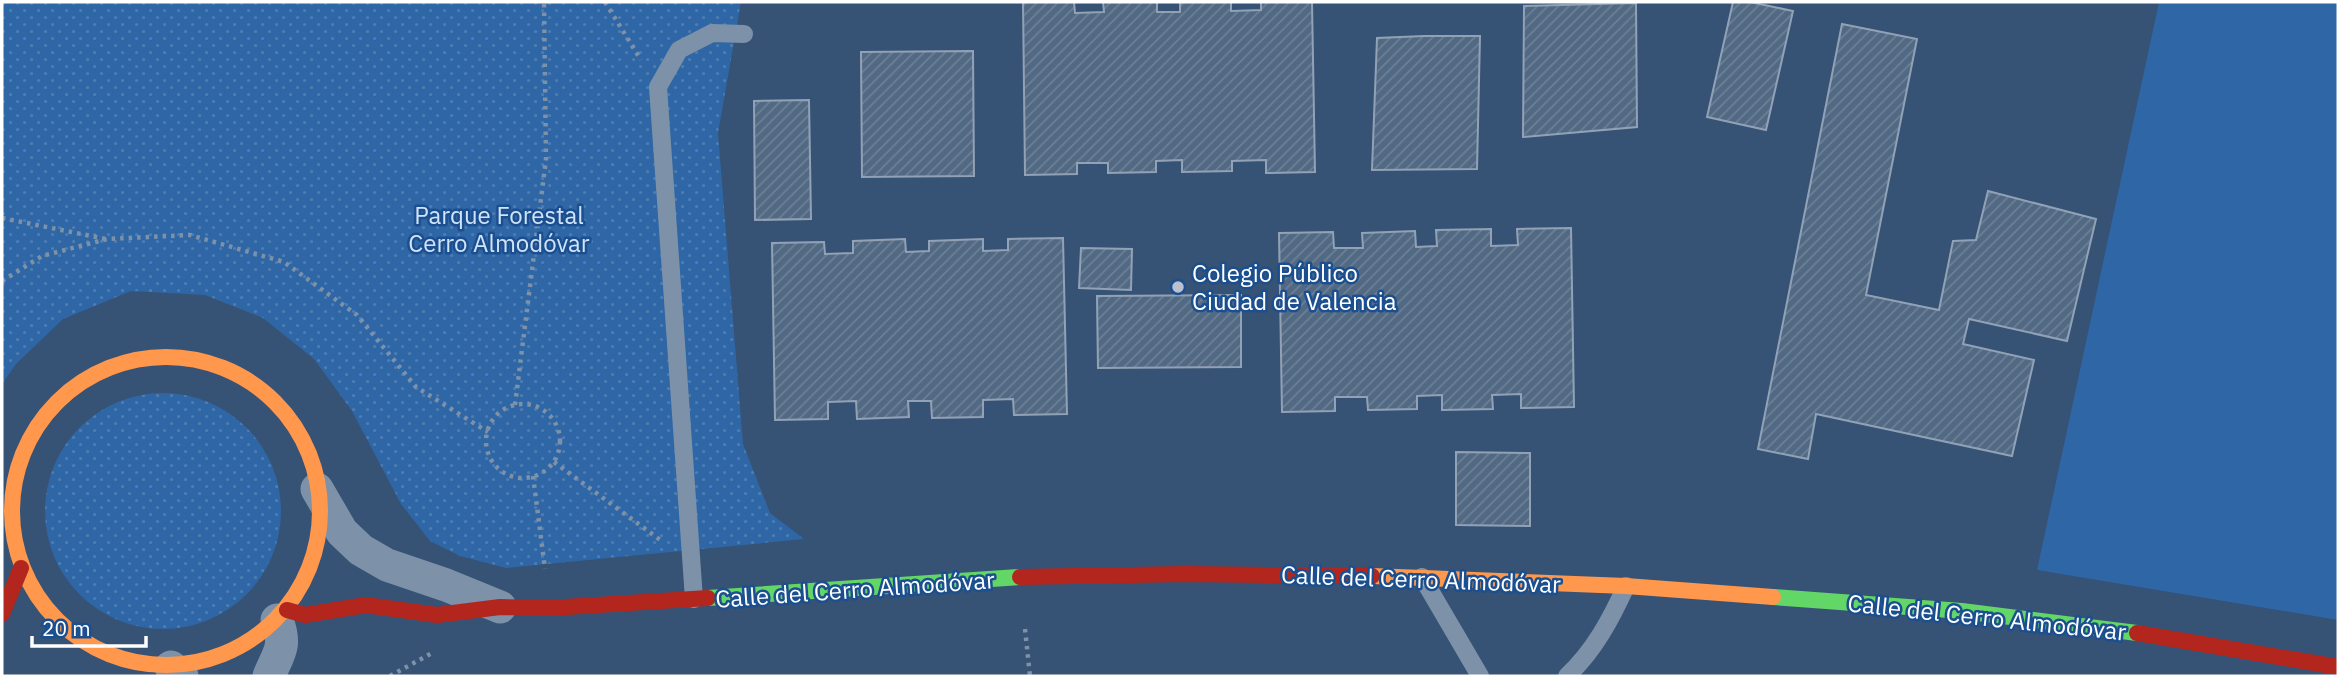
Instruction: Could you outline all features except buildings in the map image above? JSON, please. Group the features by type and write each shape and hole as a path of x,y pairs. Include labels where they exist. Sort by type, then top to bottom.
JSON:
{"main road":[{"path":"166,355 215,363 262,389 298,430 315,467 317,489 321,522 313,562 282,615 243,646 177,672 123,662 82,643 46,608 21,568 12,528 19,463 55,401 104,365 166,355"},
{"path":"2,614 21,568"},
{"name":"Calle del Cerro Almodóvar","path":"282,615 316,614 366,605 437,615 500,607 550,608 1025,577 1184,573 1422,577 1626,586 1962,611 2115,629 2338,667"}],"street":[{"name":"Calle del Cerro Almodóvar","path":"317,489 342,532 361,550 387,565 500,607"},
{"path":"270,676 282,652 282,615"}],"lane":[{"path":"694,599 658,87 679,50 712,33 744,34"},
{"path":"1422,577 1480,676"},
{"path":"1567,676 1586,658 1618,605 1626,586"}],"path":[{"path":"514,405 546,159 544,2"},
{"path":"605,2 658,87"},
{"path":"2,218 107,239"},
{"path":"2,281 42,256 107,239 190,235 284,261 357,315 416,387 488,432"},
{"path":"514,405 539,407 550,415 557,425 559,450 554,461 545,471 533,476 509,475 490,457 488,432 497,415 514,405"},
{"path":"554,461 672,548 690,545"},
{"path":"533,476 550,608"},
{"path":"1025,629 1030,676"}],"green space":[{"name":"Parque Forestal Cerro Almodóvar","path":"2,2 741,2 718,133 743,444 770,513 804,539 506,568 460,556 430,541 401,504 352,411 314,359 263,318 205,295 131,291 63,319 16,364 2,384"},
{"path":"2159,2 2338,2 2338,620 2037,570"},
{"path":"163,393 208,402 238,420 254,436 276,477 281,511 272,556 254,586 238,602 197,624 163,629 118,620 88,602 72,586 50,545 45,511 54,466 72,436 88,420 129,398"}],"traffic: fast":[{"path":"708,598 1020,577"},
{"path":"1773,597 1962,611 2137,633"}],"traffic: slow":[{"path":"166,357 211,363 239,375 275,402 302,438 314,466 320,511 314,556 302,584 275,620 239,647 211,659 166,665 121,659 93,647 57,620 30,584 18,556 12,511 18,466 30,438 57,402 93,375 121,363 166,357"},
{"path":"1372,576 1626,586 1773,597"}],"traffic: jam":[{"path":"2,614 21,568"},
{"path":"1020,577 1184,574 1372,576"},
{"path":"287,610 305,615 366,605 437,615 500,607 550,608 708,598"},
{"path":"2137,633 2338,667"}],"place":[{"name":"Colegio Público Ciudad de Valencia","path":"1178,287"}]}
